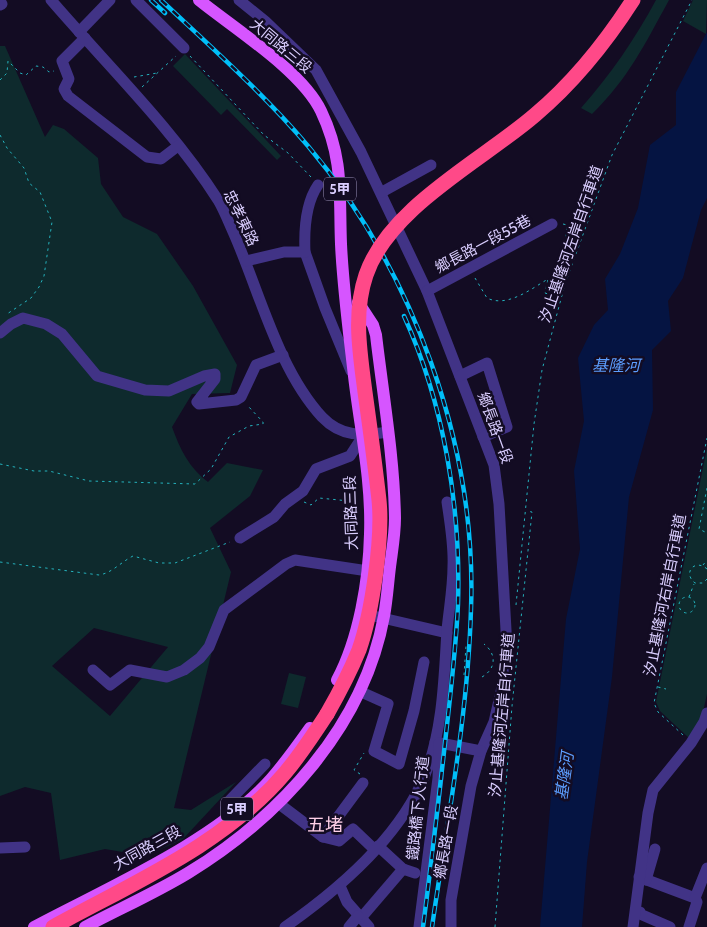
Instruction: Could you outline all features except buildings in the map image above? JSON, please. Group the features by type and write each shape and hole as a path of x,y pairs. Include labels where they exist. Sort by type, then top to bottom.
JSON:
{"highway":[{"path":"68,927 178,867 242,823 300,766 321,740 359,648 378,556 379,502 358,338 360,303 366,274 385,242 409,213 428,196 535,115 564,88 617,26 633,0"},
{"path":"53,927 187,854 224,827 284,774 333,713 356,675 369,638 379,582 385,527 385,501 364,338 364,317 372,275 398,234 422,209 450,186 531,127 565,95 608,47 638,0"}],"main road":[{"name":"大同路三段","path":"34,927 180,850 232,814 270,780 321,712 351,648 368,571 370,502 363,436 354,378 341,245 339,165 335,145 321,111 301,82 199,0"},
{"name":"大同路三段","path":"85,927 188,873 236,840 278,803 311,768 330,743 359,691 373,656 384,617 395,519 388,432 373,325 353,294 347,244 345,162 341,141 327,109 308,80 210,0"}],"street":[{"name":"忠孝東路","path":"51,0 178,146 219,201 246,261 283,355 301,389 322,416 344,433 363,436 388,432"},
{"path":"110,0 62,62 69,79 64,89 68,96 147,157 161,159 178,146"},
{"path":"136,0 184,48"},
{"name":"鄉長路一段","path":"239,0 265,21 316,70 382,192 427,291 494,465 507,648 503,683 494,722 481,751 471,786 451,900 451,927"},
{"path":"382,192 431,165"},
{"path":"318,185 312,193 304,229 305,252 325,308 354,378"},
{"name":"鄉長路一段55巷","path":"427,291 552,224"},
{"path":"246,261 284,252 305,252"},
{"path":"0,333 11,324 23,318 38,322 62,334 97,376 145,390 169,391 215,374 215,379 197,402 199,404 236,400 241,397 256,365 283,355"},
{"path":"460,376 487,363 507,427 483,437"},
{"path":"240,538 274,517 285,504 304,491 316,469 350,456 363,436"},
{"path":"285,927 340,886 376,848 402,815 419,789 437,743 454,565 447,502"},
{"path":"93,670 110,685 130,670 167,677 184,670 200,658 209,648 224,610 286,564 295,560 368,571"},
{"path":"359,612 447,632"},
{"path":"359,691 388,704 374,751 399,764 414,711 424,662"},
{"path":"633,927 638,913 648,813 653,790 691,743 704,722 707,713"},
{"path":"437,743 481,751"},
{"name":"鐵路橋下人行道","path":"419,927 420,874 438,778 437,743"},
{"path":"232,814 226,808 229,801 265,764"},
{"path":"324,837 363,784"},
{"path":"278,803 324,837 339,841 353,829 403,868 420,874"},
{"path":"0,848 25,847"},
{"path":"643,878 654,849"},
{"path":"349,927 403,868"},
{"path":"689,927 697,902 695,898 707,868"},
{"path":"643,878 695,898"},
{"path":"340,886 347,902 369,927"},
{"path":"638,913 656,924 670,927"}],"path":[{"name":"汐止基隆河左岸自行車道","path":"515,606 527,511 534,424 542,370 565,284 612,155 692,0"},
{"path":"134,94 184,48 264,135 288,153 318,185"},
{"path":"0,80 8,73 8,61 20,73 26,75 36,66 43,67 48,72 65,67"},
{"path":"126,84 135,76 159,73"},
{"path":"0,135 7,148 24,168 29,183 40,192 52,222 44,276 35,294"},
{"path":"552,224 567,225 566,238 579,243"},
{"path":"470,268 480,288 487,298 492,300 500,301 515,297 548,279 544,293 548,294 552,280 565,284"},
{"path":"6,315 39,292"},
{"path":"0,464 34,471 49,471 89,481 194,484 211,469 228,437 249,426 263,424 264,422 241,397"},
{"name":"汐止基隆河右岸自行車道","path":"691,743 655,707 657,687 707,438"},
{"path":"707,488 699,529 707,533"},
{"path":"297,496 311,506 319,498 370,502"},
{"name":"汐止基隆河左岸自行車道","path":"495,927 510,722 532,512 527,511"},
{"path":"0,562 98,575 107,574 123,560 133,556 159,564 175,563 240,538"},
{"path":"707,560 703,565 694,566 690,570 690,579 695,583 703,583 707,586"},
{"path":"703,565 707,569"},
{"path":"703,583 707,579"},
{"path":"689,597 694,600 695,608 691,612 684,613 680,609 680,601 689,597 695,583"},
{"path":"482,677 488,673 494,661 493,654 484,644"},
{"path":"464,675 466,646"},
{"path":"657,687 666,689"},
{"path":"363,784 364,776 354,770 364,753 374,751"}],"green space":[{"path":"656,0 669,0 626,74 592,114 581,108 622,56"},
{"path":"693,0 707,0 706,34 683,21"},
{"path":"0,46 5,46 45,137 53,125 64,129 98,158 101,184 123,217 157,234 193,286 237,365 230,393 192,394 172,427 186,457 195,471 208,482 227,463 263,470 250,496 210,528 231,572 174,808 191,810 236,782 183,839 146,856 105,849 60,860 51,793 25,787 0,796","holes":["94,628 168,647 110,716 52,666"]},
{"path":"185,54 281,156 277,160 227,109 221,115 173,66"},
{"path":"707,448 707,694 702,716 689,738 660,711 656,702"},
{"path":"289,673 306,677 298,708 281,704"}],"water":[{"name":"基隆河","path":"707,32 707,198 701,210 683,278 668,301 671,331 652,350 653,410 629,497 612,677 587,862 582,927 540,927 566,619 580,549 574,471 584,421 578,358 594,325 608,310 605,279 620,254 638,208 650,145 676,125 676,92"}],"railway":[{"path":"151,0 165,13"},
{"path":"161,0 291,126 345,195 379,248 407,304 431,363 450,424 463,485 470,547 471,609 466,689 432,927"},
{"path":"404,316 430,384 447,457 453,493 458,567 458,604 453,674 423,927"}],"district":[{"name":"五堵","path":"325,825"}]}
